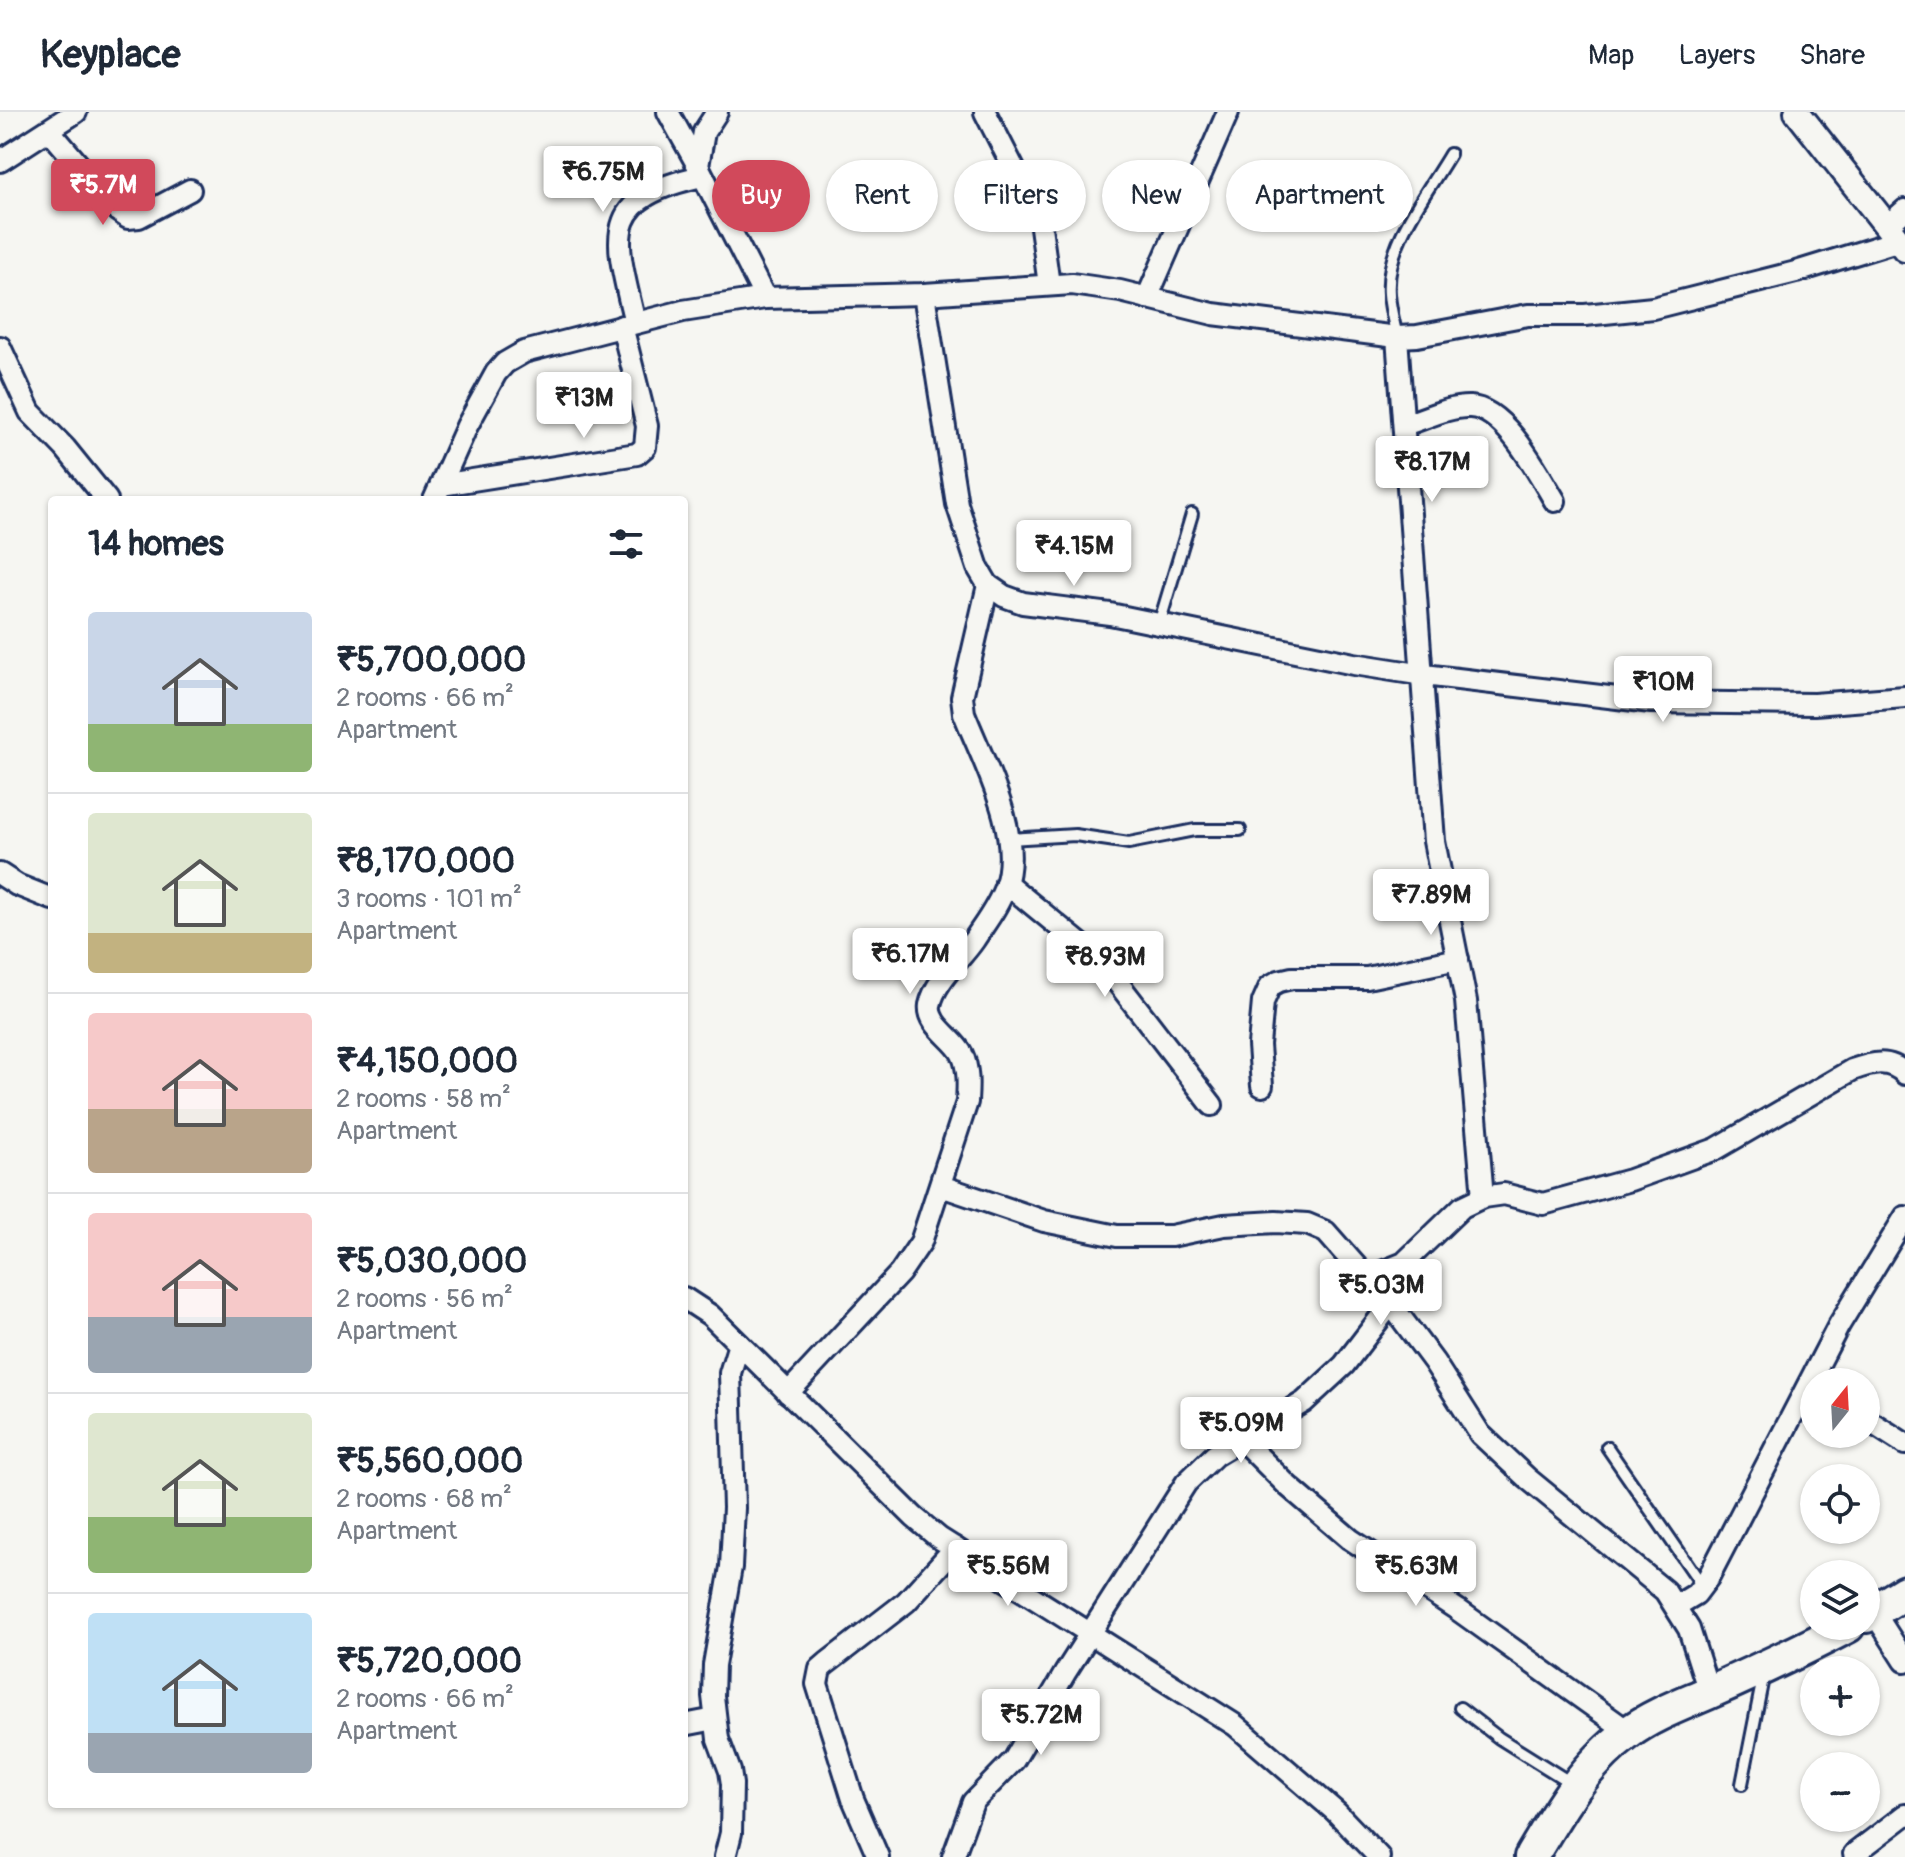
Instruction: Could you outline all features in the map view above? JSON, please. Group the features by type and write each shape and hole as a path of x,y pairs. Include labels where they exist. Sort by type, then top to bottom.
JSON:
{"highway":[{"path":"1880,1607 1905,1592"},
{"path":"1531,1857 1574,1786 1598,1759 1629,1732 1818,1640"}],"street":[{"path":"0,161 76,112"},
{"path":"668,112 765,298"},
{"path":"700,171 704,132 717,112"},
{"path":"985,112 1040,220 1049,285"},
{"path":"1147,298 1228,112"},
{"path":"438,492 467,426 496,373 505,363 524,352 683,311 765,298 1092,285 1213,314 1397,337 1417,336 1528,315 1585,315 1653,308 1769,280 1899,231 1797,112"},
{"path":"49,130 118,211 128,218 139,217 190,190"},
{"path":"438,492 637,454 645,447 647,426 628,325 619,252 621,229 628,212 639,198 700,171"},
{"path":"924,294 957,504 978,568 988,585 1004,596 1023,603 1159,624 1354,664 1651,702 1814,704 1905,697"},
{"path":"1397,337 1434,841 1466,1001 1483,1197"},
{"path":"0,347 30,412 65,448 104,496"},
{"path":"1404,425 1467,407 1490,413 1528,457 1555,501"},
{"path":"788,1393 900,1273 921,1242 967,1102 968,1080 964,1058 930,1014 931,1002 939,986 998,904 1006,883 1009,839 1003,811 964,713 962,697 988,585"},
{"path":"0,874 48,899"},
{"path":"1006,883 1101,961 1212,1105"},
{"path":"1262,1086 1259,1045 1263,1002 1270,986 1292,978 1367,978 1458,959"},
{"path":"1367,1278 1404,1263 1462,1207 1483,1197 1504,1194 1543,1204 1587,1193 1716,1149 1852,1070 1870,1063 1884,1062 1898,1067 1905,1074"},
{"path":"941,1186 1044,1221 1117,1236 1171,1236 1224,1225 1276,1222 1307,1224 1326,1232 1390,1305 1434,1362 1480,1434 1537,1486 1665,1591 1689,1629 1709,1692"},
{"path":"1824,1368 1839,1325 1905,1217"},
{"path":"688,1301 710,1315 914,1517 955,1548 1235,1725 1336,1812 1379,1857"},
{"path":"953,1857 973,1802 1014,1760 1186,1483 1215,1455 1304,1402 1344,1365 1390,1305"},
{"path":"725,1857 731,1833 732,1784 718,1739 714,1665 731,1567 734,1508 730,1373 739,1344"},
{"path":"1676,1606 1696,1594 1702,1585 1800,1414"},
{"path":"1880,1428 1905,1444"},
{"path":"1241,1439 1288,1486 1350,1539 1458,1610 1629,1732"},
{"path":"878,1857 853,1799 828,1724 817,1684 818,1676 827,1663 906,1602 955,1548"},
{"path":"1880,1636 1905,1661"},
{"path":"688,1724 715,1719"},
{"path":"1854,1854 1905,1815"}],"lane":[{"path":"1397,337 1389,292 1394,259 1410,220 1450,154"},
{"path":"1159,624 1192,514"},
{"path":"1009,839 1075,835 1129,843 1195,830 1240,830"},
{"path":"1607,1447 1702,1585"},
{"path":"1742,1784 1765,1667"},
{"path":"1460,1708 1499,1738 1574,1786"}]}
